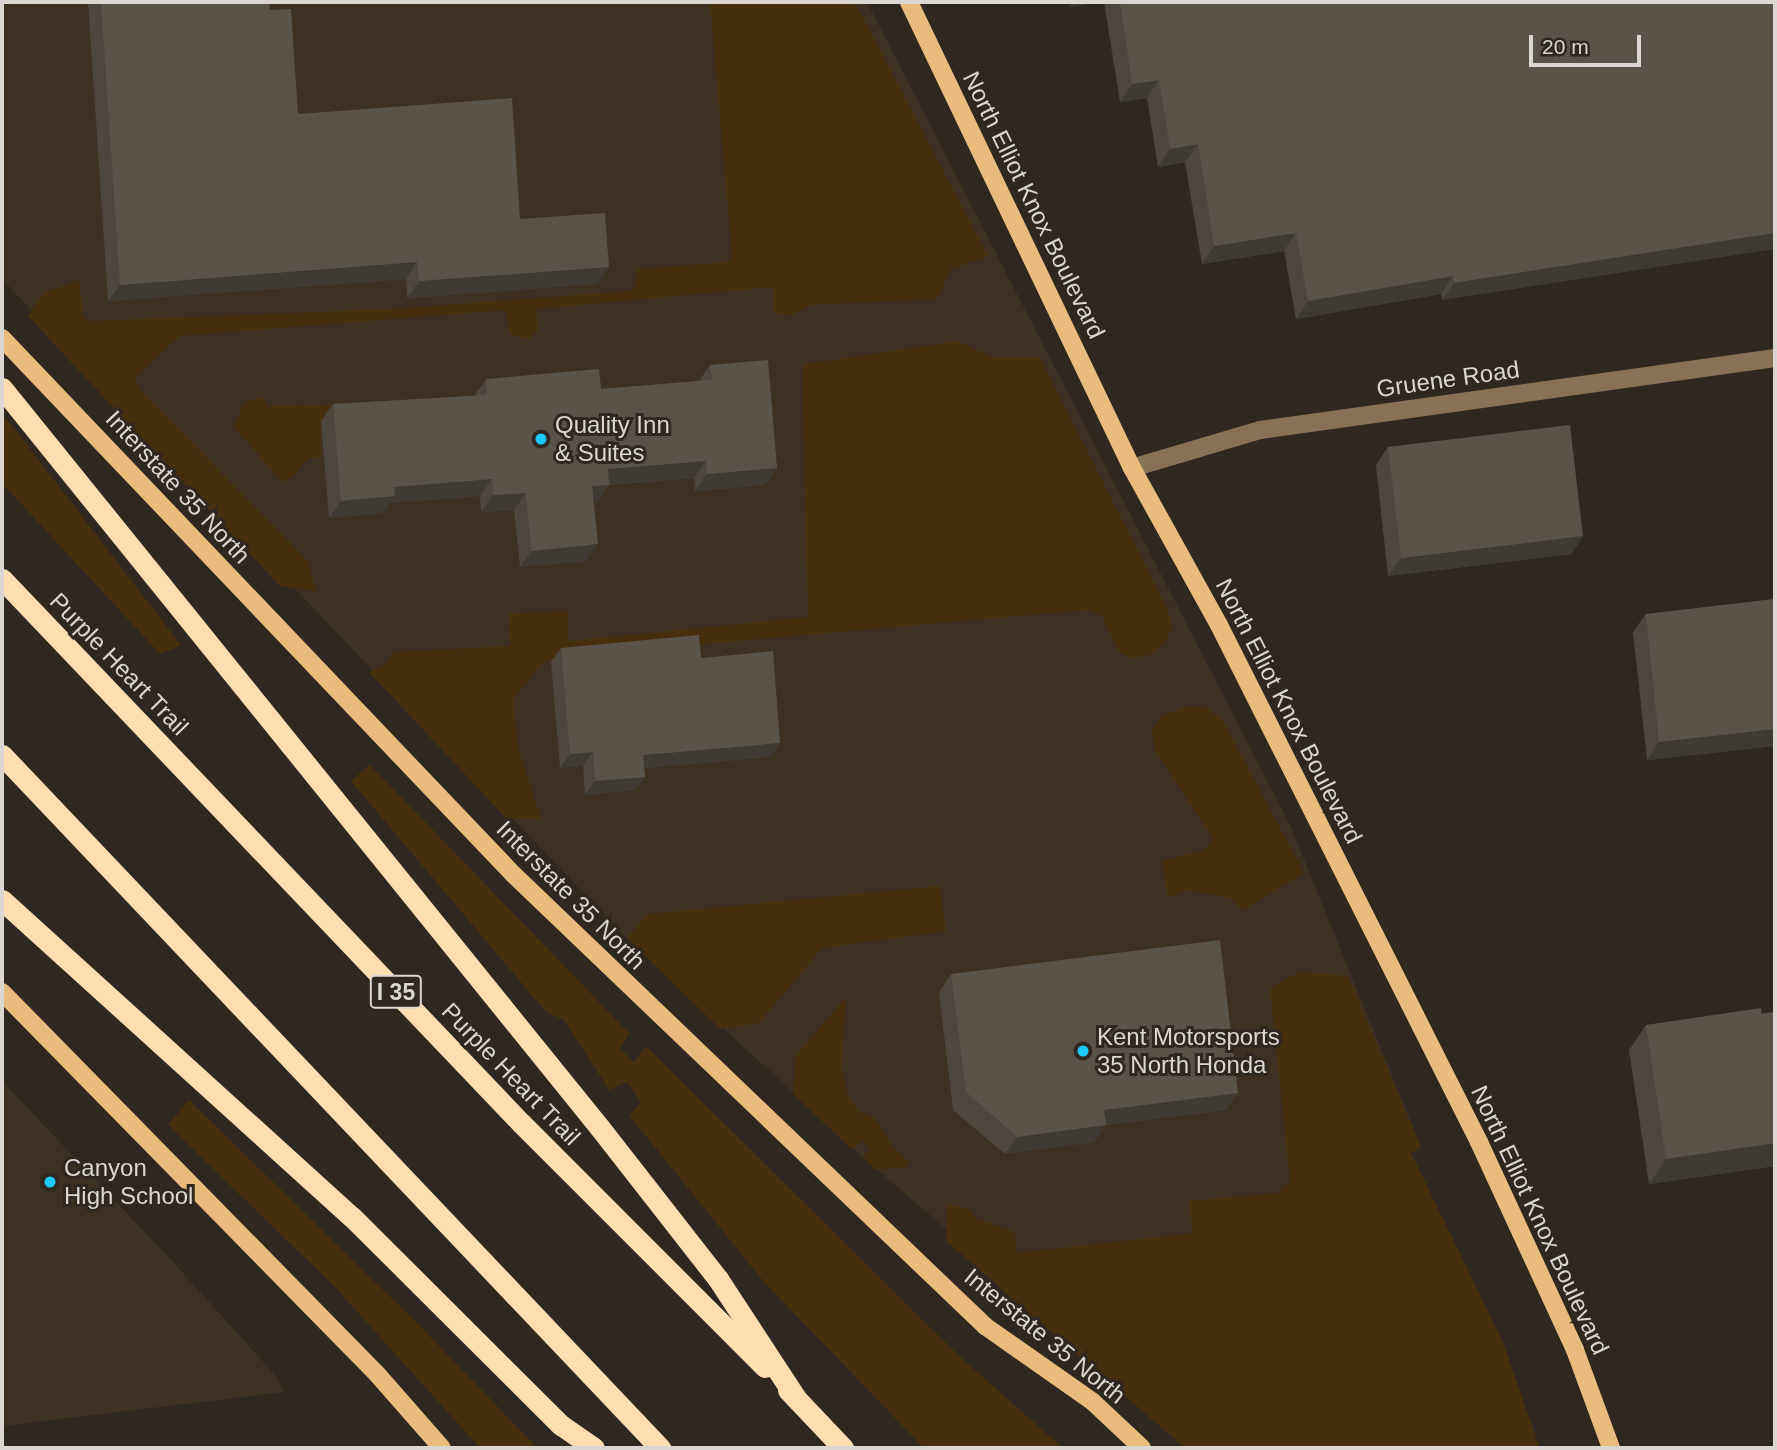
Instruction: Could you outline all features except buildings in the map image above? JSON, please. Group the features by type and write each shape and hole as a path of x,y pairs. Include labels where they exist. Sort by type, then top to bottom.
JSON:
{"highway":[{"path":"2,388 634,1171 718,1279 796,1398"},
{"name":"Purple Heart Trail","path":"2,579 521,1123 843,1448"},
{"path":"2,755 660,1448"},
{"path":"2,900 305,1172 426,1287 561,1425 594,1448"}],"main road":[{"name":"North Elliot Knox Boulevard","path":"909,2 1132,468 1219,625 1484,1153 1575,1350 1611,1448"},
{"name":"Interstate 35 North","path":"2,338 523,884 985,1326 1093,1402 1142,1448"},
{"path":"2,992 377,1374 442,1448"}],"street":[{"name":"Gruene Road","path":"1132,468 1260,430 1775,358"}],"shaded area":[{"path":"2,2 867,2 1290,825 1421,1147 1086,1351 856,1151 623,935 2,279"},
{"path":"710,2 851,2 858,8 988,256 951,269 937,299 810,305 792,315 773,313 773,287 536,309 538,330 529,339 510,334 506,310 180,336 135,377 139,389 308,561 316,591 280,586 28,316 44,293 79,280 83,317 91,321 391,309 630,291 635,287 637,269 728,262 732,256"},
{"path":"958,341 993,358 1040,358 1167,608 1172,627 1165,642 1150,655 1133,658 1119,652 1102,616 1087,610 556,657 539,666 513,700 519,751 541,818 506,818 369,672 386,664 394,652 510,646 509,614 568,611 568,641 808,617 802,370 806,364"},
{"path":"264,397 267,406 367,404 321,421 321,456 308,459 292,477 282,482 234,427 243,403"},
{"path":"2,414 181,645 160,654 2,483"},
{"path":"1188,706 1205,707 1222,719 1304,873 1243,910 1230,898 1185,890 1168,898 1162,861 1204,850 1213,839 1155,750 1152,730 1162,716"},
{"path":"370,765 629,1033 620,1049 634,1062 646,1046 959,1356 1063,1448 924,1448 764,1282 629,1115 641,1102 627,1082 609,1090 564,1020 546,1012 351,781"},
{"path":"940,886 946,931 822,948 759,1023 720,1029 627,938 648,914"},
{"path":"1299,972 1348,976 1421,1147 1411,1153 1502,1340 1540,1448 1185,1448 946,1241 947,1204 970,1210 975,1218 1015,1232 1016,1253 1193,1233 1189,1201 1278,1193 1290,1181 1270,988"},
{"path":"846,997 841,1067 848,1096 859,1112 874,1118 895,1150 910,1162 905,1168 875,1169 863,1157 870,1149 862,1141 852,1149 793,1094 796,1056"},
{"name":"Canyon High School","path":"2,1081 172,1261 277,1377 284,1392 2,1426"},
{"path":"189,1100 419,1325 537,1448 480,1448 334,1286 168,1125"}],"place":[{"name":"Quality Inn & Suites","path":"541,439"},
{"name":"Kent Motorsports 35 North Honda","path":"1083,1051"},
{"name":"Canyon High School","path":"50,1182"}]}
